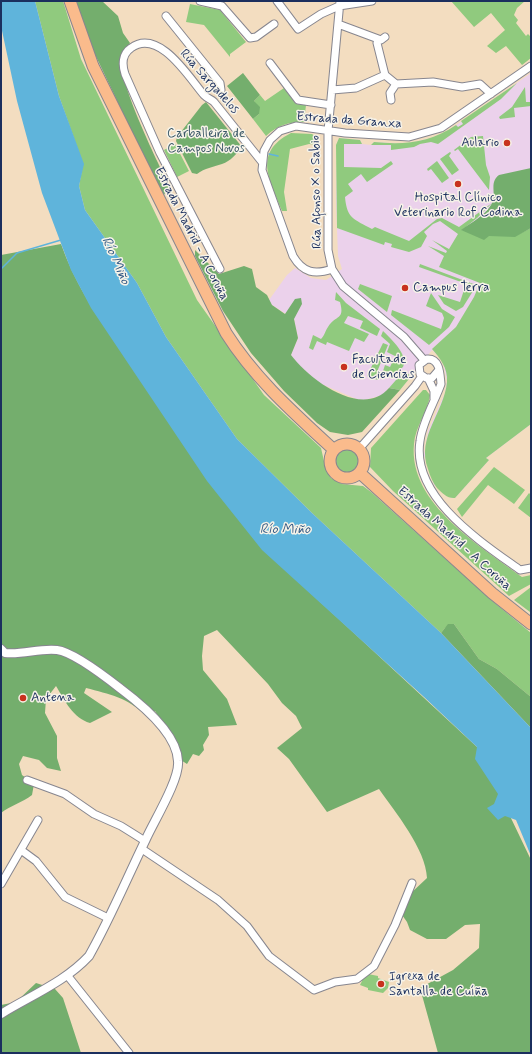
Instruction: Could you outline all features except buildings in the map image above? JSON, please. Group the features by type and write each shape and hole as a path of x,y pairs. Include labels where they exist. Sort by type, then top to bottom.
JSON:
{"highway":[{"name":"Estrada Madrid - A Coruña","path":"70,1 93,66 226,333 239,353 272,392 334,450"},
{"path":"346,444 359,449 364,460 360,473 352,478 337,476 330,463 334,450 346,444"},
{"name":"Estrada Madrid - A Coruña","path":"360,473 492,593 531,624"}],"street":[{"path":"200,1 222,6 247,37 256,37 274,24"},
{"path":"277,1 298,29 339,3 372,1"},
{"name":"Rúa Afonso X o Sabio","path":"339,3 328,131 328,250 332,269 349,292 404,337 424,360 433,360 438,364 438,371"},
{"path":"166,16 220,84 221,90"},
{"path":"338,24 381,38 377,43 385,75 396,84 433,82 462,87 478,83 483,85 491,94"},
{"name":"Rúa Sargadelos","path":"220,269 160,153 125,74 122,66 126,53 130,48 144,43 157,47 178,61 205,96 212,100 262,162"},
{"path":"270,63 298,100 331,105"},
{"name":"Estrada da Granxa","path":"332,269 319,273 313,272 296,261 262,170 264,151 270,140 280,131 296,126 328,131 409,137 441,128 531,66"},
{"path":"332,90 356,88 385,75"},
{"path":"391,100 390,93 396,84"},
{"path":"424,360 419,368 434,392 434,403"},
{"path":"359,449 415,386 425,377 436,375 438,371"},
{"path":"438,371 441,384 420,440 419,459 427,483 449,513 465,528 520,570 531,568"},
{"path":"415,386 428,386 434,392"},
{"path":"1,648 5,653 14,654 44,650 57,650 68,653 113,683 142,705 169,738 177,754 179,762 177,774 89,956 80,967 2,1013"},
{"path":"27,780 65,794 94,814 121,826 143,845 218,900 247,926 269,956 314,990 335,982 357,979 374,966 395,925 412,883"},
{"path":"1,884 38,820"},
{"path":"21,850 36,861 65,897 108,918"},
{"path":"67,975 129,1053"}],"shaded area":[{"name":"Campus Terra","path":"531,73 531,424 486,458 489,460 455,498 451,498 434,485 424,455 428,431 445,393 447,381 443,363 440,358 432,350 400,390 389,388 383,395 361,401 319,383 299,366 291,355 298,338 294,319 272,305 269,300 287,275 295,268 311,278 326,280 342,269 338,256 336,201 337,143 339,138 360,140 362,144 371,145 374,142 406,144 431,138 444,133"}],"green space":[{"path":"35,1 63,1 81,59 197,300 264,395 321,448 326,470 331,478 342,484 363,486 371,492 490,599 531,633 531,697 497,669 479,659 454,624 445,628 441,633 312,513 237,439 166,337 137,283 85,210 79,186 83,164 59,96"},
{"path":"75,1 102,1 118,16 123,33 130,43 122,56 125,82 139,120 169,185 163,197 91,46"},
{"path":"451,1 525,1 517,8 514,15 518,20 516,23 526,36 528,34 531,37 531,58 522,65 506,46 496,53 487,46 505,30 491,13 474,27"},
{"path":"190,4 220,10 246,42 230,54 230,57 204,25 186,22"},
{"path":"243,73 260,95 254,101 260,107 259,114 253,119 227,86"},
{"path":"517,83 501,99 438,144 431,142 414,147 391,150 391,145 371,145 374,142 406,143 427,139 436,136 456,125 458,127 463,124 461,121"},
{"path":"525,87 526,102 531,102 531,106 514,108 515,117 500,119 499,117 512,107"},
{"path":"284,88 296,104 306,105 304,122 284,125 275,129 266,136 253,119 259,114 254,101 260,95 265,101"},
{"name":"Carballeira de Campos Novos","path":"206,102 242,147 228,161 197,174 192,173 176,141 177,137"},
{"path":"291,133 312,134 319,139 318,145 309,144 290,149 284,192 287,211 282,211 269,178 267,168 268,158 271,149 279,141"},
{"path":"483,136 486,165 490,177 489,190 458,149 455,151 454,150 471,137"},
{"path":"339,138 360,140 362,144 344,144 344,167 381,168 391,161 393,164 367,182 361,174 348,184 353,191 345,197 348,210 352,218 372,229 375,227 409,241 437,219 442,218 459,227 492,203 462,230 489,236 515,236 531,228 531,424 486,458 489,460 455,498 450,498 445,495 433,482 425,457 425,446 445,393 447,382 445,368 441,360 432,349 456,327 474,297 480,283 439,267 444,256 428,246 446,253 447,251 432,240 449,249 458,234 440,221 433,224 424,232 427,236 421,247 409,252 391,247 392,244 385,242 384,245 337,228 336,145"},
{"path":"175,144 189,171 177,177 164,150"},
{"path":"450,152 451,153 449,156 459,170 452,175 440,159"},
{"path":"437,161 449,178 442,183 431,169 428,171 427,169"},
{"path":"531,168 531,228 515,237 489,236 484,240 461,230 482,215 491,205 494,197 493,185 499,175"},
{"path":"61,244 72,271 85,296 117,344 314,596 477,747 531,860 531,1053 438,1053 420,988 453,970 479,948 480,924 465,925 446,939 427,939 410,930 407,922 400,912 410,894 427,878 421,855 409,831 379,789 327,812 289,759 277,748 302,728 296,716 282,703 268,684 217,630 204,636 202,656 203,670 227,699 237,725 208,727 209,735 203,745 204,750 199,756 193,754 187,764 173,755 179,749 155,711 146,716 126,701 86,688 84,693 112,712 90,723 84,721 74,713 56,686 46,699 45,713 57,736 57,758 61,771 47,768 39,760 23,756 19,764 22,775 34,784 32,795 1,813 1,255"},
{"path":"195,250 219,274 244,266 252,269 256,287 267,295 272,305 285,314 295,299 301,298 302,304 294,319 298,338 291,355 323,385 351,398 365,399 378,397 389,388 400,390 362,432 348,435 330,432 317,423 284,391 251,353 223,311 195,256"},
{"path":"420,264 476,285 475,287 419,267"},
{"path":"360,284 392,296 387,312 358,289"},
{"path":"465,287 473,291 463,307 456,311 444,304 438,295 460,302"},
{"path":"336,292 346,303 380,329 377,336 360,328 363,321 348,316 344,323 369,334 364,342 355,338 349,351 327,342 326,345 317,341 313,350 309,348 313,335 321,339 331,323 341,315 340,302 335,300"},
{"path":"431,293 442,309 455,317 449,327 429,345 391,315 392,310 441,329 444,318 442,313 426,306"},
{"path":"383,331 404,357 403,367 390,377 383,371 385,365 390,367 395,356 387,352 390,344 381,336"},
{"path":"383,343 388,345 377,372 378,380 367,376"},
{"path":"403,372 409,374 409,379 400,390 389,388"},
{"path":"423,390 426,390 430,395 429,401 414,444 415,466 423,486 435,505 469,538 522,577 531,575 531,584 509,596 393,491 370,467 371,448"},
{"path":"347,448 356,452 360,461 356,470 347,474 338,470 334,461 338,452"},
{"path":"494,467 525,490 514,504 488,485 462,517 457,509"},
{"path":"529,493 531,495 531,518 518,508"},
{"path":"531,587 531,610 530,612 514,600"},
{"path":"448,624 454,624 479,659 497,669 531,697 531,728 441,633"},
{"path":"368,974 378,976 378,978 389,982 388,988 383,993 368,990 368,988 360,985 362,981 361,979"},
{"path":"36,983 55,989 63,998 81,1053 1,1053 1,1005 16,1002"}],"water":[{"name":"Río Miño","path":"1,1 35,1 59,96 84,164 79,186 85,210 137,283 166,337 237,439 312,513 441,633 531,728 531,856 516,820 505,816 498,820 487,808 494,804 498,794 475,759 477,747 262,550 207,481 91,308 71,270 42,193 17,101 1,26"}],"waterway":[{"path":"269,154 278,156"},
{"path":"1,269 17,253 61,240"}],"place":[{"name":"Aulario","path":"507,143"},
{"name":"Hospital Clínico Veterinario Rof Codina","path":"458,184"},
{"name":"Campus Terra","path":"405,288"},
{"name":"Facultade de Ciencias","path":"344,367"},
{"name":"Antena","path":"23,698"},
{"name":"Igrexa de Santalla de Cuíña","path":"381,984"}]}
